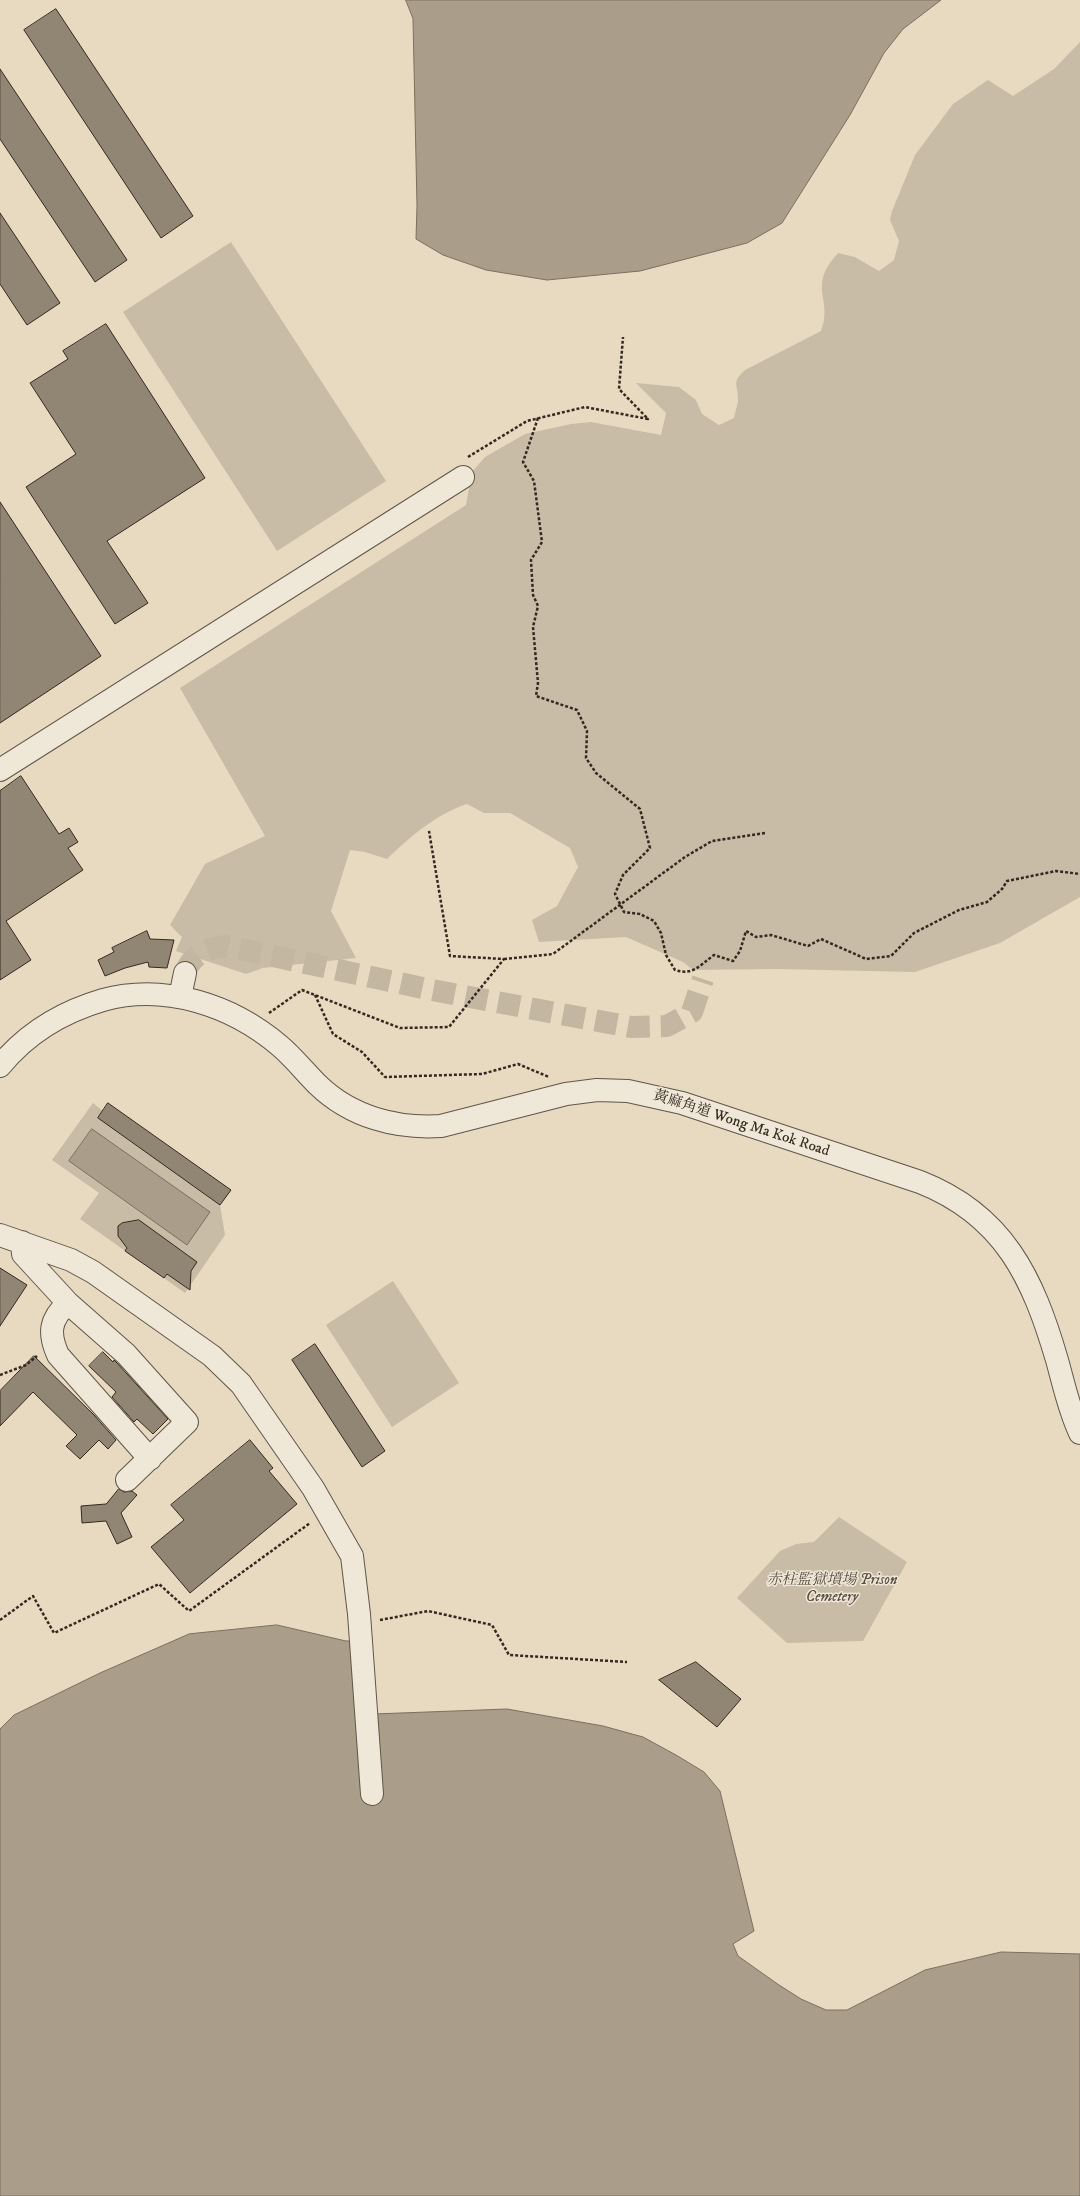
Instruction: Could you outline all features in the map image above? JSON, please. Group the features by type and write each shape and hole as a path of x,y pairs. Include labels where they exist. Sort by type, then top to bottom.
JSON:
{"street":[{"path":"0,770 463,477"},
{"path":"180,997 185,973"},
{"name":"黃麻角道 Wong Ma Kok Road","path":"0,1066 36,1031 73,1010 112,998 127,996 180,997 222,1010 252,1026 280,1046 330,1095 356,1111 388,1123 422,1128 441,1126 566,1094 597,1090 628,1091 682,1103 936,1188 962,1203 989,1225 1004,1240 1019,1264 1042,1315 1080,1433"},
{"path":"0,1235 71,1260 102,1277 225,1367 247,1393 313,1488 352,1556 372,1794"},
{"path":"22,1242 23,1254 68,1303 126,1354 187,1422 127,1480"},
{"path":"68,1303 57,1313 52,1328 52,1342 63,1361 150,1459"}],"path":[{"path":"463,477 457,464 527,421 585,407 648,419 619,389 623,337"},
{"path":"538,418 523,462 534,481 542,542 530,560 533,594 538,606 533,627 538,683 536,696 577,710 587,731 586,758 596,773 640,809 650,848 624,875 615,894 624,912 640,914 654,921 661,933 669,960 675,970 684,973 696,970 714,955 733,961 740,952 746,931 756,937 771,935 808,946 821,939 866,959 891,956 914,933 959,910 987,902 1002,889 1007,881 1056,871 1080,874"},
{"path":"429,831 450,956 504,959 554,954 685,857 712,841 765,833"},
{"path":"252,1026 302,990 400,1028 449,1027 504,959"},
{"path":"315,995 333,1034 362,1052 385,1077 482,1074 518,1064 554,1079"},
{"path":"0,1375 26,1365 52,1342"},
{"path":"0,1620 34,1596 54,1633 159,1584 189,1611 314,1520"},
{"path":"359,1625 428,1610 492,1625 509,1655 627,1662"}],"green space":[{"path":"1080,42 1080,897 1000,943 915,972 778,969 693,970 683,962 626,937 539,942 532,920 557,906 578,867 570,848 510,813 484,813 467,804 434,820 414,835 387,859 365,852 350,850 331,911 356,958 263,968 246,974 176,951 182,937 170,925 205,864 265,836 180,688 466,505 472,472 485,457 525,434 571,424 591,422 661,435 666,413 636,383 679,387 696,400 702,414 719,425 734,418 738,401 736,383 738,378 745,370 821,331 825,310 822,293 824,275 838,253 855,257 879,271 894,260 899,241 890,220 892,211 915,155 953,104 988,80 1013,96 1054,69"},
{"path":"231,242 386,481 277,551 123,312"},
{"path":"93,1103 220,1205 225,1235 185,1293 80,1219 99,1193 52,1160"},
{"path":"393,1281 459,1383 392,1427 326,1325"},
{"name":"赤柱監獄墳場 Prison Cemetery","path":"839,1517 907,1562 863,1641 787,1643 737,1598 780,1551 796,1544 814,1542"}],"shaded area":[{"path":"406,0 941,0 903,29 884,53 850,115 782,223 747,243 640,271 547,280 486,270 443,255 416,239 417,206 413,19"},
{"path":"92,1129 210,1212 187,1245 69,1161"},
{"path":"277,1625 346,1641 356,1641 374,1714 507,1709 603,1726 643,1737 704,1772 720,1791 754,1931 733,1944 738,1956 801,1999 826,2010 847,2010 925,1970 1001,1952 1080,1954 1080,2196 0,2196 0,1729 14,1715 100,1673 189,1634"}],"building":[{"path":"56,9 193,216 161,238 24,30"},
{"path":"0,69 127,260 95,282 0,139"},
{"path":"0,213 60,303 27,325 0,284"},
{"path":"106,324 205,478 107,541 148,603 115,624 26,487 76,454 30,383 68,359 63,351"},
{"path":"0,502 101,656 0,723"},
{"path":"21,776 59,834 69,828 78,842 68,848 83,870 6,921 31,960 0,980 0,791"},
{"path":"147,931 150,939 174,940 167,968 149,967 148,962 125,968 105,976 98,960 114,952 112,948"},
{"path":"108,1103 231,1190 220,1205 98,1118"},
{"path":"139,1220 197,1262 191,1271 190,1290 167,1274 164,1278 125,1251 127,1248 118,1236 118,1226 122,1223"},
{"path":"0,1268 27,1285 0,1326"},
{"path":"315,1344 385,1451 362,1467 292,1360"},
{"path":"103,1352 113,1362 114,1360 117,1363 168,1419 153,1434 137,1419 134,1422 112,1397 116,1392 89,1366"},
{"path":"34,1356 94,1415 116,1440 108,1449 99,1440 80,1459 66,1446 77,1435 33,1392 0,1426 0,1391"},
{"path":"250,1440 273,1468 269,1471 297,1504 190,1593 151,1547 184,1520 171,1505"},
{"path":"119,1489 124,1492 132,1491 137,1495 121,1513 132,1537 117,1544 106,1521 82,1523 81,1506 106,1504"},
{"path":"696,1662 741,1699 717,1727 659,1680"}],"tunnel":[{"path":"185,973 188,966 201,953 213,948 226,946 432,990 631,1027 667,1026 692,1012 703,979"}]}
